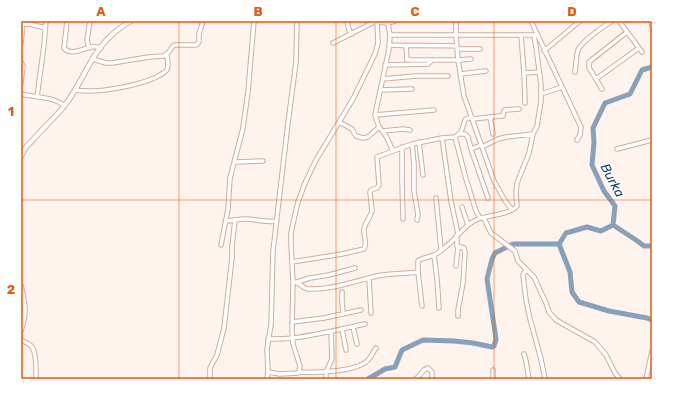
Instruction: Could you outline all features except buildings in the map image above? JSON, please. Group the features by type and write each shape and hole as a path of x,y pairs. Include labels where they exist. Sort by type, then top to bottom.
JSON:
{"street":[{"path":"37,97 46,21"},
{"path":"67,21 65,50 74,52 89,48 101,48"},
{"path":"89,48 87,40 90,21"},
{"path":"21,156 26,147 64,106 75,90 92,59 124,23 131,21"},
{"path":"75,90 87,91 130,86 157,77 167,70 167,55 172,46 193,46 198,44 203,21"},
{"path":"221,245 228,209 230,178 243,128 248,92 254,21"},
{"path":"267,379 267,349 271,325 273,251 296,62 297,21"},
{"path":"347,21 349,30 352,34"},
{"path":"298,372 300,366 292,338 295,282 291,244 298,202 316,160 353,99 375,54 378,43 377,21"},
{"path":"333,43 377,21 388,23 395,21"},
{"path":"456,21 460,74 464,96 494,181 512,210"},
{"path":"532,21 536,35 581,127 580,135 577,140"},
{"path":"544,51 580,21"},
{"path":"575,72 580,47 612,21"},
{"path":"619,21 642,52"},
{"path":"651,21 652,26"},
{"path":"21,43 22,23 28,22 45,28"},
{"path":"388,23 390,35 389,45 375,115 379,127 383,131 393,151"},
{"path":"602,89 588,64 627,32"},
{"path":"390,35 536,35"},
{"path":"520,35 524,73 525,103"},
{"path":"422,306 418,261 434,255 442,250 468,225 482,218 512,210 517,206 516,183 529,153 532,134 537,126 542,94 536,35"},
{"path":"389,45 437,45 480,49"},
{"path":"406,46 407,60 471,59"},
{"path":"596,79 638,48"},
{"path":"92,59 112,62 167,55"},
{"path":"385,66 428,64 432,60"},
{"path":"21,62 23,66 21,83"},
{"path":"460,74 486,72"},
{"path":"524,73 539,72"},
{"path":"383,79 415,76 448,76"},
{"path":"542,94 562,87"},
{"path":"380,90 412,89"},
{"path":"21,94 56,100 64,106"},
{"path":"292,262 342,254 366,247 364,230 372,211 370,192 371,190 377,188 379,184 377,158 379,156 419,142 455,137 463,130 466,119 503,116 505,110 519,109"},
{"path":"375,115 434,110"},
{"path":"490,117 493,134"},
{"path":"339,122 352,129 354,134 363,138 368,137 379,127"},
{"path":"383,131 403,129 410,130"},
{"path":"460,134 465,134 468,137 488,198"},
{"path":"471,149 506,137 532,134"},
{"path":"455,137 476,211 491,233 515,251 518,261 536,281 552,317 595,342 606,356 614,373 620,379"},
{"path":"442,138 457,235 458,247 456,266"},
{"path":"617,149 652,140"},
{"path":"419,142 423,175"},
{"path":"412,144 414,191 418,215 417,220"},
{"path":"402,147 403,219"},
{"path":"235,162 263,161"},
{"path":"436,198 442,250"},
{"path":"462,207 468,225"},
{"path":"210,379 210,368 217,354 224,328 235,220"},
{"path":"226,221 277,221"},
{"path":"458,247 464,248 465,252 458,316"},
{"path":"434,255 439,308"},
{"path":"295,282 355,268"},
{"path":"526,270 523,275 527,305 545,379"},
{"path":"295,282 309,289 339,286 379,276 418,272"},
{"path":"369,279 371,313"},
{"path":"21,286 25,307 25,317 21,330"},
{"path":"342,292 343,314"},
{"path":"292,322 324,318 362,310"},
{"path":"268,339 292,338 331,332 365,324"},
{"path":"353,327 357,344"},
{"path":"342,329 346,350"},
{"path":"326,379 326,372 332,359 331,332"},
{"path":"21,340 29,343 33,348 36,379"},
{"path":"268,372 288,374 298,372 326,372 357,367 368,361 376,348"},
{"path":"646,379 652,350"},
{"path":"524,354 529,379"},
{"path":"416,379 424,370 428,368 432,372 432,379"},
{"path":"493,370 493,379"},
{"path":"308,373 308,379"}],"waterway":[{"name":"Burka","path":"559,244 566,233 587,227 601,231 613,225 615,206 604,191 592,165 594,142 593,128 605,103 630,94 642,70 652,67"},
{"path":"613,225 644,246 652,245"},
{"path":"368,379 385,369 395,367 402,350 423,340 454,341 492,347 494,346 496,339 487,279 495,253 513,244 559,244 570,272 572,292 579,302 609,311 652,320"}]}
